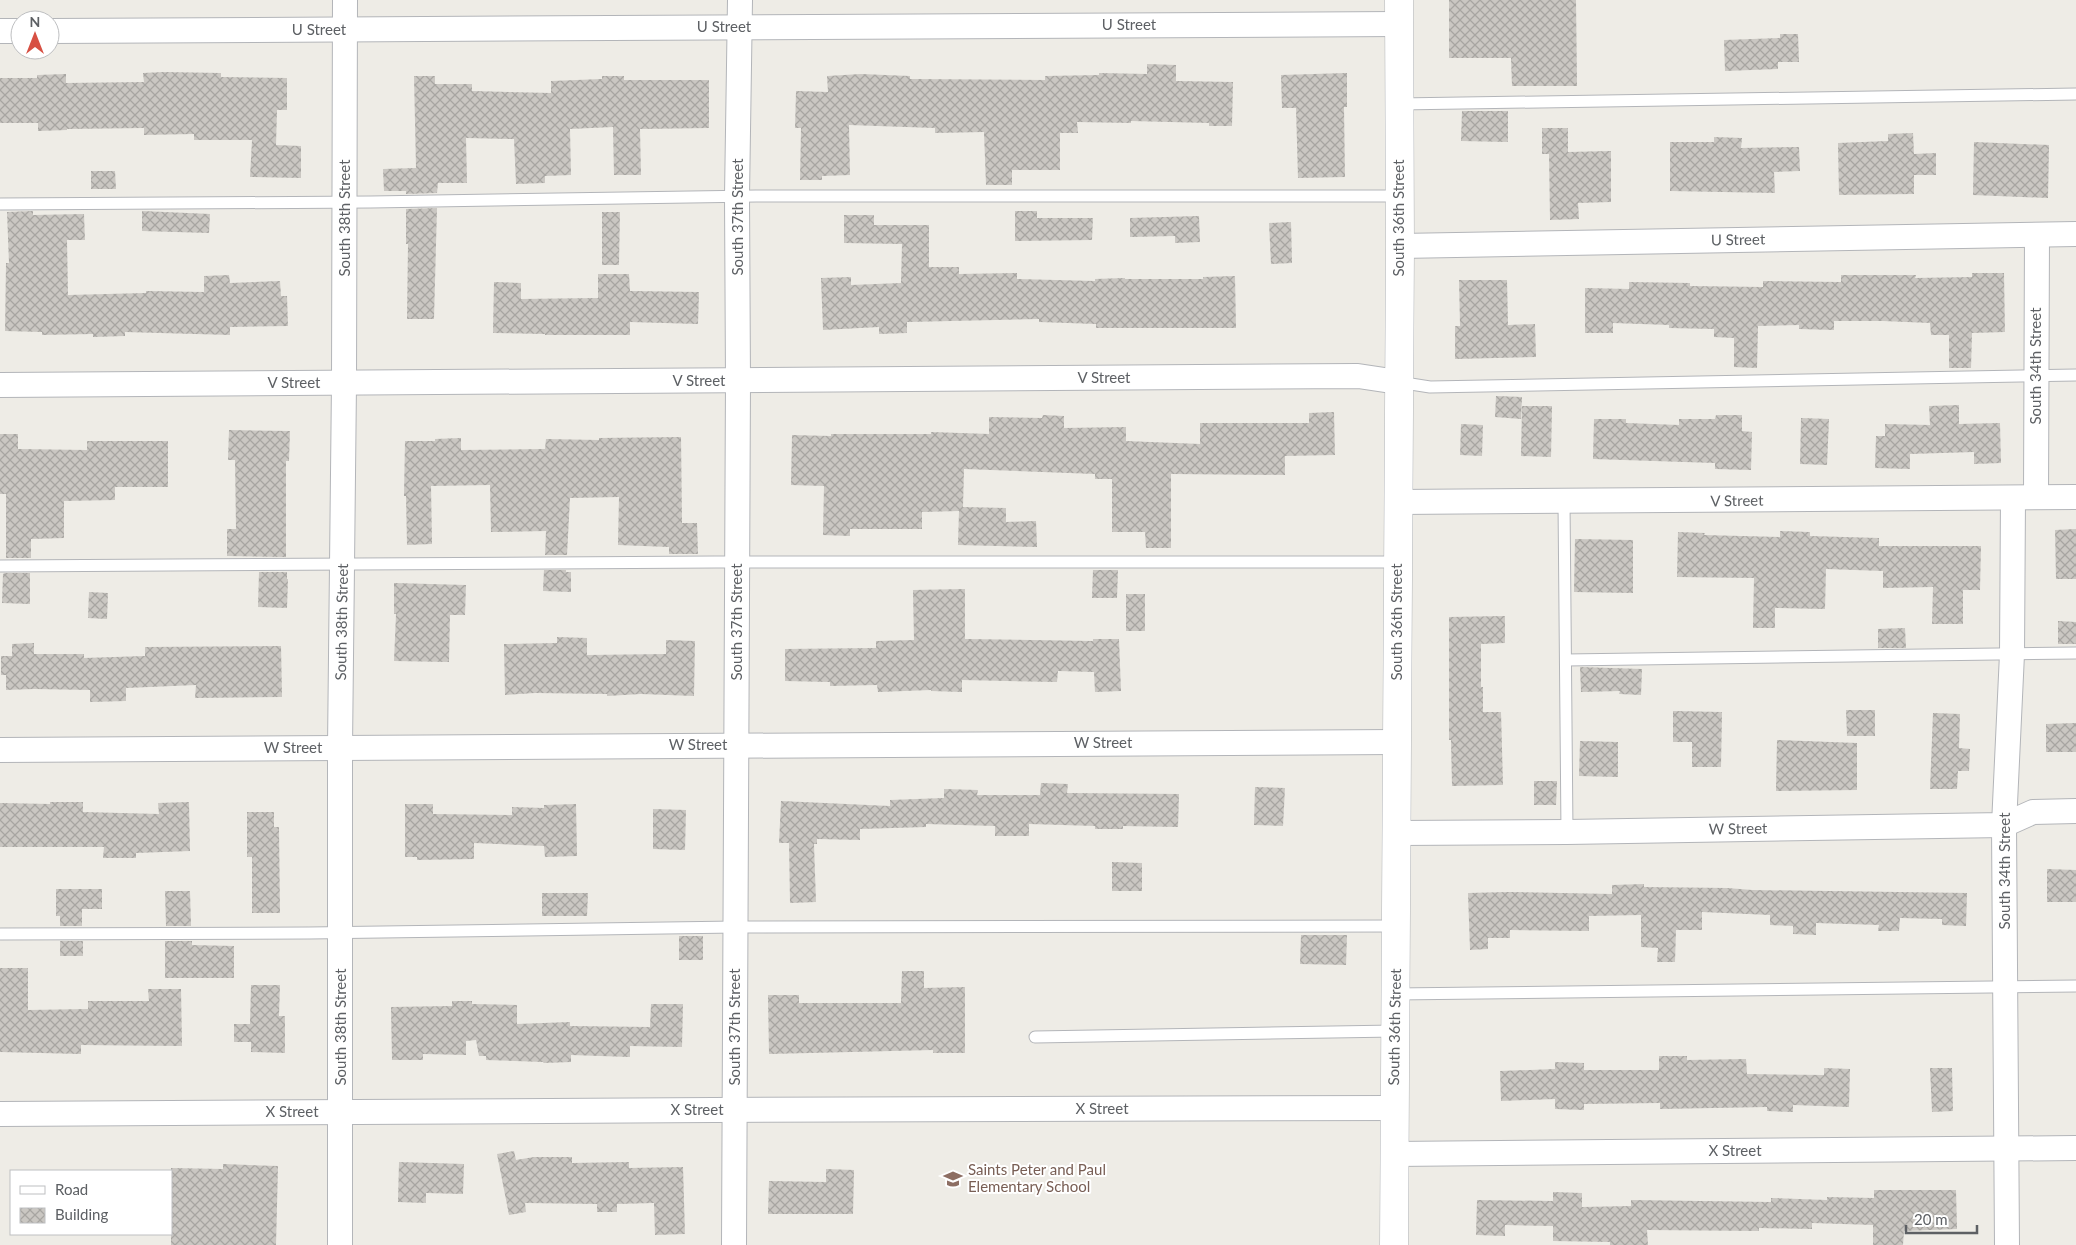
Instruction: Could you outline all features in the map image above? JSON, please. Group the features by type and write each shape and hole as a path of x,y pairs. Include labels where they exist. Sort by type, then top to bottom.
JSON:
{"main road":[{"name":"South 36th Street","path":"1394,1245 1400,246 1399,12"}],"street":[{"name":"South 38th Street","path":"340,1245 340,748 344,383 345,0"},
{"name":"South 37th Street","path":"734,1245 738,562 737,196 740,0"},
{"name":"U Street","path":"60,31 740,27 1399,12"},
{"name":"U Street","path":"1400,246 2076,234"},
{"name":"South 34th Street","path":"2007,1245 2008,1149 2004,825 2012,654 2036,375 2037,235"},
{"name":"V Street","path":"0,385 1358,376 1398,382"},
{"name":"V Street","path":"1398,502 2076,497"},
{"name":"W Street","path":"0,750 1396,742"},
{"name":"W Street","path":"1397,832 1567,832 2004,825 2033,812 2076,812"},
{"name":"X Street","path":"0,1114 1394,1108"},
{"name":"X Street","path":"1394,1154 2076,1148"}],"lane":[{"path":"1399,104 2076,94"},
{"path":"0,204 345,202 737,196 1399,196"},
{"path":"1398,382 1430,387 2076,375"},
{"path":"1564,502 1567,832"},
{"path":"0,566 342,563 1398,562"},
{"path":"1566,660 2076,653"},
{"path":"0,934 736,927 1396,926"},
{"path":"1395,994 2076,986"},
{"path":"1034,1037 1395,1031"}],"building":[{"path":"1449,0 1576,0 1577,86 1512,86 1511,58 1449,58"},
{"path":"1780,34 1798,34 1799,62 1778,62 1778,69 1725,71 1724,40 1780,38"},
{"path":"1147,64 1176,65 1176,81 1233,82 1232,126 1209,126 1209,123 1077,122 1078,133 1060,133 1060,170 1012,170 1012,185 986,185 984,132 935,133 935,128 849,125 850,175 822,176 822,180 800,180 801,128 795,128 796,91 828,92 827,76 861,74 910,76 910,79 1045,80 1045,76 1099,75 1099,73 1147,74"},
{"path":"143,73 221,73 221,77 287,78 287,110 277,110 276,145 301,146 301,178 250,177 252,140 194,140 194,134 144,135 144,128 38,131 38,123 0,123 0,78 37,78 37,75 66,74 66,83 144,82"},
{"path":"1347,73 1347,107 1344,107 1345,177 1298,178 1296,108 1282,108 1281,75"},
{"path":"414,76 435,76 435,84 472,84 472,91 551,93 551,81 602,79 602,76 624,76 624,80 709,80 709,128 640,129 641,175 614,175 613,127 570,129 571,175 545,176 545,183 516,184 514,139 466,138 467,183 438,183 437,193 406,194 406,191 384,191 383,169 416,168"},
{"path":"1462,111 1508,111 1508,142 1461,141"},
{"path":"1542,128 1568,128 1568,152 1611,151 1611,202 1578,203 1579,219 1550,220 1549,154 1542,154"},
{"path":"1913,133 1914,154 1936,153 1936,175 1914,175 1914,194 1839,195 1838,143 1888,141 1888,134"},
{"path":"1714,137 1742,138 1741,148 1799,147 1800,171 1774,172 1775,193 1670,191 1670,142 1714,142"},
{"path":"1974,142 2049,145 2048,198 1973,195"},
{"path":"91,171 115,171 116,189 91,189"},
{"path":"437,208 434,319 407,319 408,244 406,244 406,209"},
{"path":"33,211 33,215 84,214 85,240 67,240 68,295 146,293 146,291 204,292 204,276 229,275 230,283 280,281 281,296 287,296 288,326 230,327 230,335 125,332 125,336 93,337 93,334 42,335 42,332 5,331 6,263 9,263 7,212"},
{"path":"142,211 210,214 209,233 142,231"},
{"path":"1015,211 1037,211 1037,218 1093,218 1092,240 1015,241"},
{"path":"602,212 620,212 619,265 602,265"},
{"path":"844,215 874,215 874,225 929,225 929,267 959,267 959,274 1017,273 1017,279 1095,281 1095,279 1203,279 1203,277 1235,276 1236,328 1096,328 1096,324 1039,322 1039,319 907,322 907,333 879,334 879,327 823,330 821,278 851,277 851,285 901,283 902,244 844,243"},
{"path":"1199,216 1200,242 1175,243 1175,236 1130,237 1130,218"},
{"path":"1291,222 1292,263 1271,264 1269,223"},
{"path":"1972,273 2004,273 2005,332 1972,333 1971,368 1949,368 1949,335 1931,335 1930,323 1834,321 1834,330 1799,329 1799,325 1758,326 1757,368 1734,367 1734,338 1714,337 1714,329 1669,328 1669,325 1613,323 1613,333 1585,333 1585,288 1629,289 1629,282 1690,283 1690,286 1763,287 1763,281 1841,282 1841,275 1916,275 1915,278 1972,277"},
{"path":"598,274 629,274 630,291 699,292 698,324 630,322 630,335 493,333 494,282 521,283 521,299 598,298"},
{"path":"1459,280 1507,280 1508,325 1535,324 1536,357 1455,359 1455,326 1460,326"},
{"path":"1496,396 1522,397 1521,419 1495,417"},
{"path":"1959,405 1959,424 2000,423 2001,463 1974,464 1974,452 1910,454 1910,469 1875,468 1876,436 1885,436 1885,424 1930,425 1929,406"},
{"path":"1522,406 1552,406 1551,457 1521,456"},
{"path":"1334,412 1335,455 1285,456 1285,475 1171,474 1171,548 1146,548 1145,532 1112,532 1112,479 1095,479 1095,474 964,469 963,507 1006,508 1006,522 1036,521 1037,547 958,545 959,511 922,512 922,529 850,529 850,536 823,535 824,486 791,485 792,435 931,434 931,432 989,434 989,417 1042,418 1043,415 1064,416 1064,428 1126,427 1126,441 1200,444 1200,423 1309,423 1309,413"},
{"path":"1716,415 1742,415 1742,431 1752,432 1751,470 1715,469 1715,463 1593,459 1594,419 1626,419 1626,423 1679,425 1679,419 1715,419"},
{"path":"1801,418 1829,419 1827,465 1800,464"},
{"path":"1461,424 1483,425 1482,456 1460,455"},
{"path":"229,430 290,431 289,461 286,461 286,557 227,556 227,529 236,529 235,460 228,460"},
{"path":"0,434 18,434 18,449 87,450 87,441 168,441 168,487 115,487 115,500 64,501 64,538 31,539 31,558 6,558 6,494 0,494"},
{"path":"681,437 682,523 697,523 698,554 669,554 669,547 618,545 619,497 570,498 567,555 545,555 546,531 491,532 490,485 431,486 432,544 407,545 406,496 404,496 405,441 435,441 435,439 461,438 461,450 545,449 546,439 599,440 599,438"},
{"path":"2076,529 2076,579 2056,579 2055,530"},
{"path":"1780,531 1810,532 1810,536 1879,538 1879,546 1981,546 1980,590 1963,590 1963,624 1932,624 1933,587 1883,588 1883,571 1826,569 1825,609 1775,608 1775,628 1753,628 1754,578 1677,577 1678,532 1705,533 1704,535 1780,537"},
{"path":"1575,539 1633,540 1633,593 1574,592"},
{"path":"544,570 566,570 566,572 571,572 571,592 543,591"},
{"path":"1093,570 1118,570 1117,598 1092,598"},
{"path":"259,572 287,572 287,608 258,607"},
{"path":"30,573 30,604 2,603 3,574"},
{"path":"394,583 466,585 465,615 450,615 449,662 394,661 396,614 394,614"},
{"path":"965,589 965,639 1093,641 1093,639 1119,639 1121,691 1095,692 1094,672 1058,671 1057,682 962,680 962,692 931,690 878,692 877,685 830,686 830,682 785,681 785,649 876,648 876,641 914,640 913,590"},
{"path":"89,592 108,593 107,619 88,618"},
{"path":"1126,594 1145,594 1145,631 1126,631"},
{"path":"1505,616 1505,643 1481,644 1483,712 1501,712 1503,785 1452,786 1451,740 1449,740 1449,617"},
{"path":"2058,621 2076,622 2076,644 2058,644"},
{"path":"1905,628 1906,648 1878,648 1878,629"},
{"path":"557,637 587,638 587,655 666,654 666,640 695,641 694,696 641,694 607,696 607,694 535,693 505,695 504,644 557,643"},
{"path":"34,643 34,654 84,654 84,658 145,656 145,647 281,646 282,697 195,698 196,685 126,688 126,701 90,702 90,690 6,690 6,675 1,675 1,656 12,656 12,644"},
{"path":"1580,667 1642,669 1641,695 1619,694 1620,691 1581,692"},
{"path":"1846,710 1875,710 1875,736 1847,736"},
{"path":"1673,711 1722,712 1721,767 1692,767 1692,742 1673,742"},
{"path":"1933,713 1960,714 1959,748 1970,749 1969,771 1958,771 1957,789 1930,789"},
{"path":"2076,723 2076,752 2046,752 2046,724"},
{"path":"1777,740 1857,743 1857,790 1776,791"},
{"path":"1580,741 1618,742 1618,777 1579,776"},
{"path":"1534,781 1557,781 1556,805 1534,805"},
{"path":"1041,783 1068,784 1067,793 1179,794 1178,827 1123,826 1123,829 1095,829 1095,826 1029,824 1029,836 995,836 995,826 926,824 926,827 860,829 860,840 817,839 817,844 814,844 816,902 790,903 789,843 779,843 781,801 890,806 890,800 944,798 944,789 978,790 977,795 1040,795"},
{"path":"1255,787 1285,788 1283,826 1254,825"},
{"path":"50,802 83,802 83,812 159,814 158,803 189,802 190,851 136,853 136,858 103,858 104,847 0,847 0,803 50,804"},
{"path":"405,804 433,804 433,814 512,815 512,807 544,808 544,805 576,804 577,856 545,857 544,846 474,843 474,859 417,860 417,857 405,857"},
{"path":"653,809 686,810 685,850 653,849"},
{"path":"247,812 274,812 274,827 279,827 280,913 252,913 252,857 247,857"},
{"path":"1112,862 1142,863 1142,891 1112,891"},
{"path":"2047,869 2076,870 2076,902 2047,902"},
{"path":"1644,884 1644,887 1967,893 1966,926 1942,925 1942,919 1900,918 1899,931 1878,931 1879,925 1816,923 1816,935 1793,934 1793,926 1770,925 1770,915 1702,912 1702,930 1676,930 1675,962 1657,962 1658,948 1641,947 1641,915 1589,916 1589,931 1510,930 1510,938 1488,938 1488,949 1470,950 1468,893 1612,894 1612,885"},
{"path":"56,889 102,889 102,909 82,909 82,926 60,926 60,916 56,916"},
{"path":"165,891 190,891 191,926 166,926"},
{"path":"542,893 588,893 587,916 542,916"},
{"path":"1301,935 1347,935 1346,965 1300,964"},
{"path":"679,936 703,936 703,960 679,960"},
{"path":"60,941 83,941 83,956 60,956"},
{"path":"165,941 192,941 192,945 234,946 234,978 165,978"},
{"path":"0,968 28,968 28,1010 88,1009 88,1001 149,1001 148,989 181,989 182,1046 81,1045 81,1054 0,1052"},
{"path":"902,971 924,971 924,988 965,987 965,1053 933,1053 933,1050 769,1054 768,995 799,995 799,1003 901,1003"},
{"path":"251,985 280,985 279,1016 285,1016 285,1053 251,1052 251,1042 234,1042 234,1024 250,1024"},
{"path":"452,1001 472,1001 472,1004 517,1005 517,1024 570,1022 570,1026 650,1027 651,1004 683,1004 682,1047 630,1046 630,1057 571,1055 571,1062 544,1063 486,1060 486,1056 479,1056 476,1040 466,1041 466,1055 423,1054 423,1060 392,1060 391,1007 452,1006"},
{"path":"1659,1056 1687,1056 1687,1060 1746,1059 1747,1074 1824,1075 1824,1068 1850,1069 1849,1107 1793,1105 1793,1112 1767,1111 1767,1107 1660,1109 1660,1103 1584,1104 1584,1110 1555,1109 1555,1099 1501,1101 1500,1071 1555,1069 1555,1062 1584,1063 1584,1070 1659,1070"},
{"path":"1930,1068 1952,1068 1953,1111 1932,1112"},
{"path":"514,1151 516,1160 534,1157 572,1157 572,1163 629,1162 629,1168 683,1167 685,1234 655,1235 654,1203 617,1204 617,1212 597,1212 597,1204 525,1203 526,1212 509,1215 497,1154"},
{"path":"399,1162 464,1164 463,1194 426,1193 426,1203 398,1202"},
{"path":"223,1164 278,1166 276,1245 171,1245 171,1168 223,1169"},
{"path":"826,1169 854,1170 853,1214 768,1214 769,1181 826,1182"},
{"path":"1874,1190 1956,1190 1957,1229 1904,1231 1903,1245 1873,1245 1873,1225 1812,1223 1812,1229 1759,1228 1759,1231 1647,1230 1648,1245 1610,1245 1610,1242 1553,1241 1553,1226 1505,1225 1505,1236 1476,1235 1477,1200 1553,1201 1553,1192 1582,1193 1582,1207 1631,1206 1631,1200 1771,1202 1771,1198 1827,1200 1827,1197 1874,1198"}],"place":[{"name":"Saints Peter and Paul Elementary School","path":"953,1179"}]}
